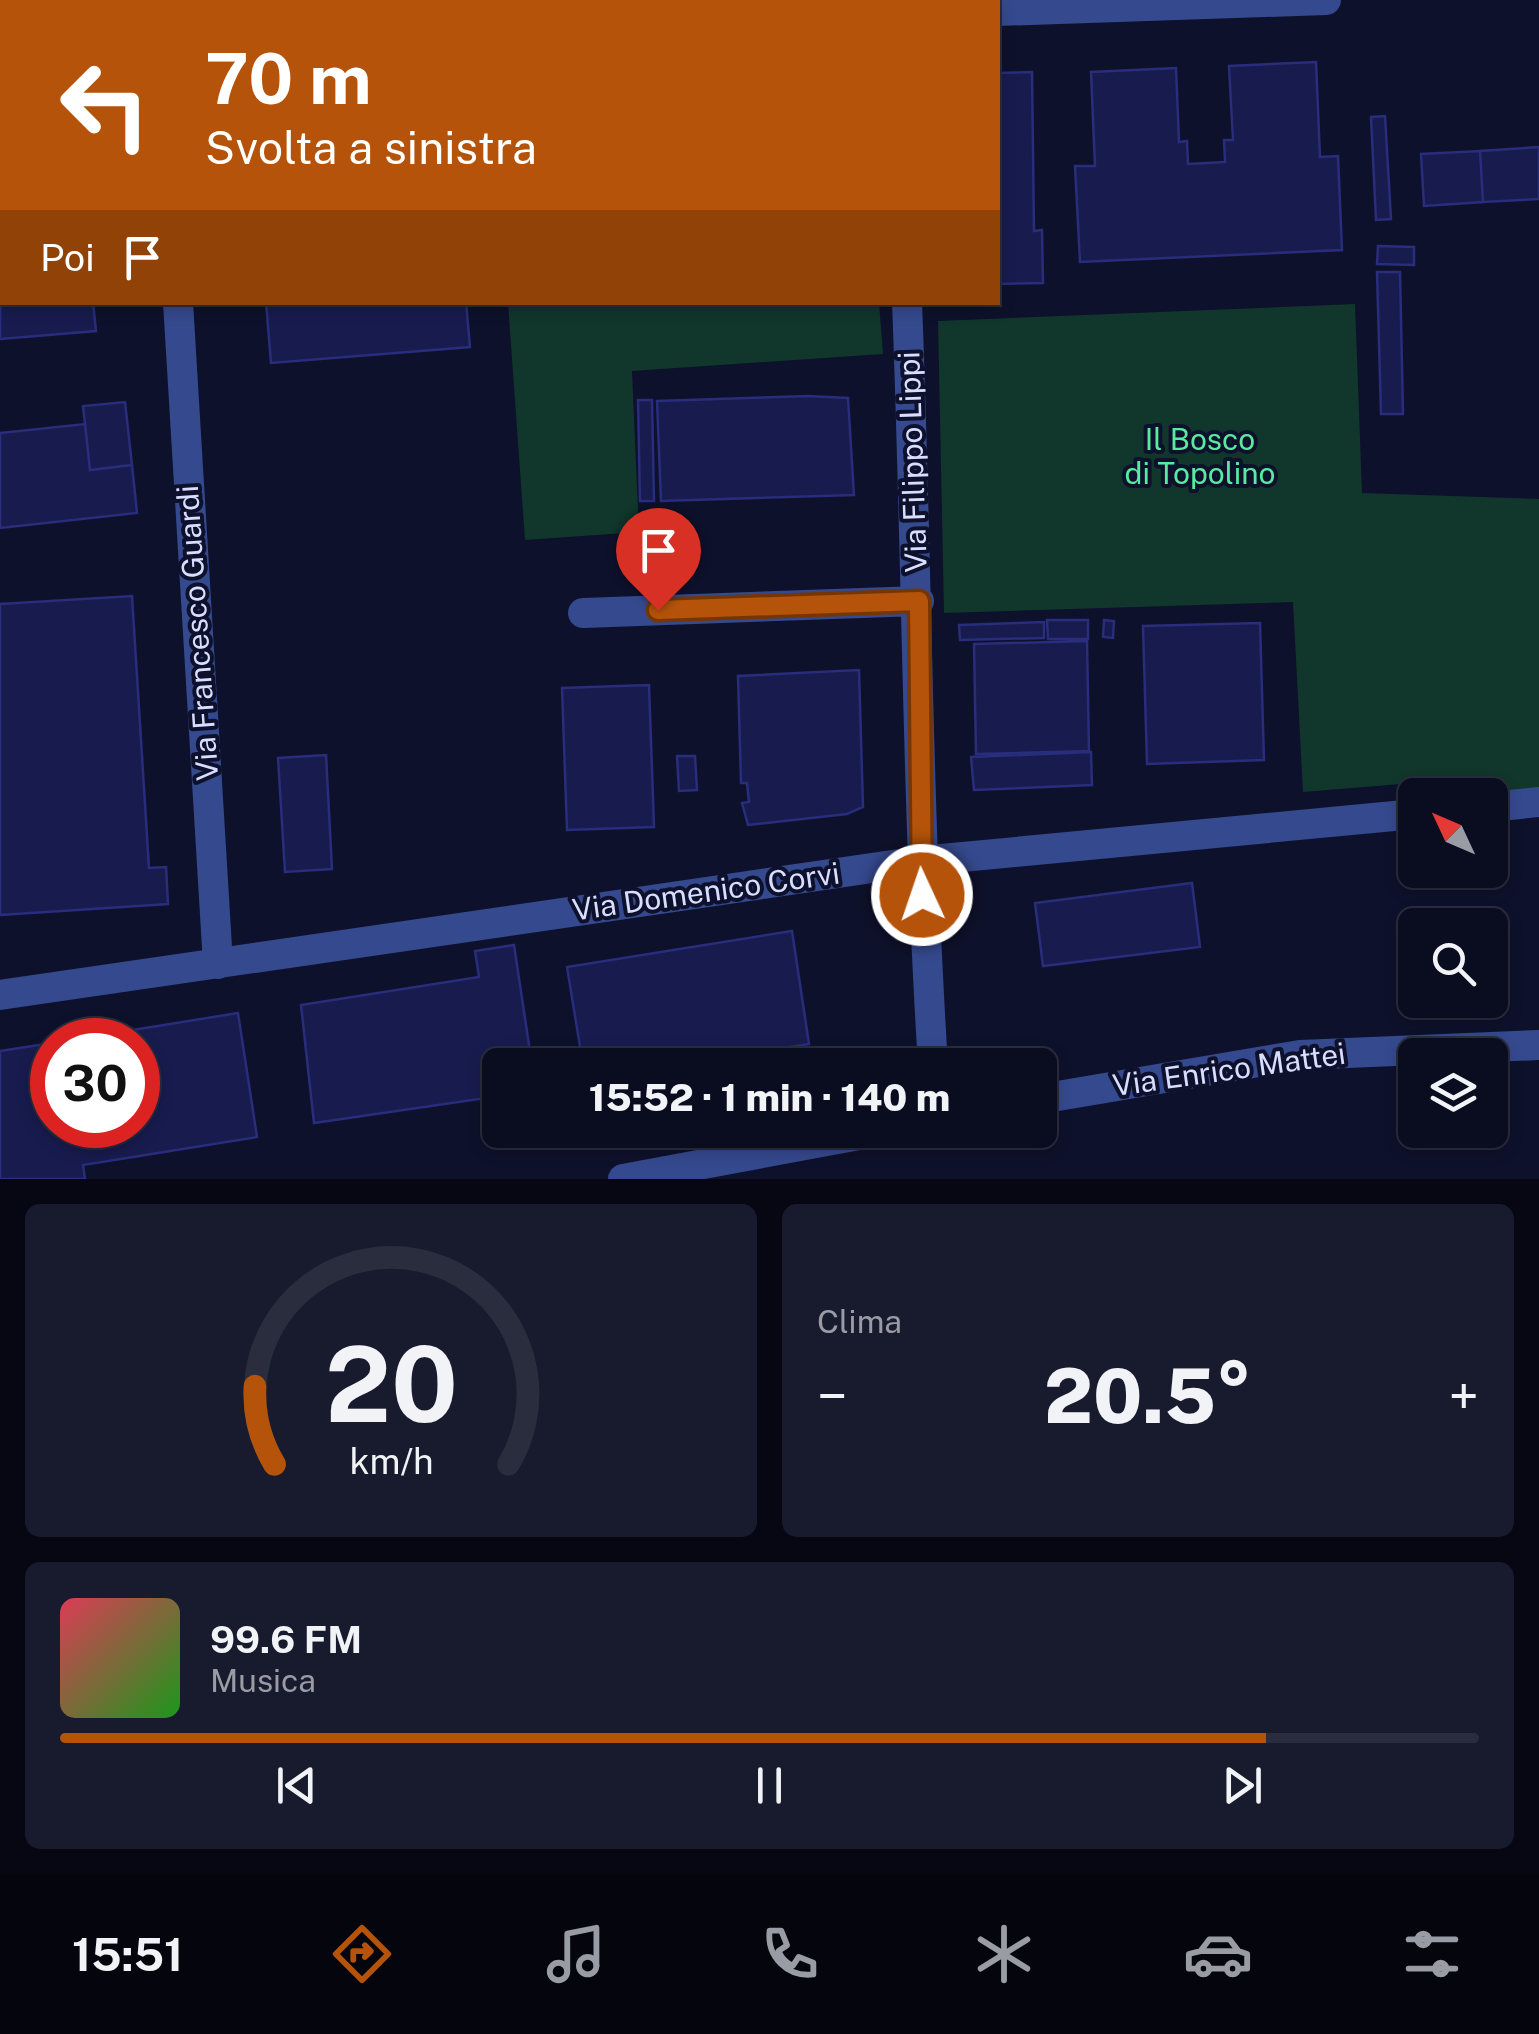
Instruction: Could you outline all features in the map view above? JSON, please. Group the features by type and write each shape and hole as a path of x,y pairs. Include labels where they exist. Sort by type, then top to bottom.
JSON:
{"street":[{"path":"1000,11 1326,0"},
{"name":"Via Francesco Guardi","path":"178,305 218,964"},
{"name":"Via Filippo Lippi","path":"907,305 919,601 920,861 932,1048"},
{"path":"583,613 919,601"},
{"path":"1508,805 1539,802"},
{"name":"Via Domenico Corvi","path":"0,994 920,861 1398,816"},
{"name":"Via Enrico Mattei","path":"1057,1096 1300,1055 1539,1046"},
{"path":"623,1179 802,1164 842,1148"}],"green space":[{"name":"Il Bosco di Topolino","path":"1355,304 1362,493 1539,499 1539,790 1508,792 1508,778 1398,778 1398,784 1303,792 1293,602 944,613 938,321"},
{"path":"508,305 879,305 883,354 632,371 639,532 525,540"}],"building":[{"path":"1316,62 1320,157 1338,156 1342,250 1080,262 1075,166 1095,166 1091,72 1176,68 1179,142 1187,141 1188,164 1225,162 1224,140 1233,140 1229,66"},
{"path":"1032,72 1034,231 1042,230 1043,283 1000,284 1000,73"},
{"path":"1385,116 1391,219 1376,220 1371,117"},
{"path":"1539,147 1539,199 1483,202 1480,151"},
{"path":"1480,151 1483,202 1424,206 1421,154"},
{"path":"1378,246 1414,247 1414,265 1377,264"},
{"path":"1377,272 1400,272 1403,414 1381,414"},
{"path":"0,305 93,305 96,331 0,339"},
{"path":"266,305 466,305 470,347 271,363"},
{"path":"848,398 854,495 661,501 657,401"},
{"path":"638,400 652,400 654,501 640,501"},
{"path":"125,402 132,465 90,470 83,406"},
{"path":"85,424 90,470 132,465 137,513 0,528 0,433"},
{"path":"132,596 149,868 166,867 168,904 0,915 0,604"},
{"path":"1047,620 1088,620 1088,639 1048,639"},
{"path":"1104,620 1114,621 1113,638 1103,637"},
{"path":"1044,622 1044,638 960,640 959,625"},
{"path":"1260,623 1264,760 1147,764 1143,626"},
{"path":"1087,641 1089,751 976,754 974,644"},
{"path":"859,670 863,807 847,814 748,825 742,803 749,802 747,783 741,783 738,676"},
{"path":"649,685 654,827 567,830 562,688"},
{"path":"1091,752 1092,785 974,790 971,757"},
{"path":"326,755 332,869 285,872 278,758"},
{"path":"677,756 695,756 697,790 679,791"},
{"path":"1192,883 1200,947 1043,966 1035,903"},
{"path":"792,931 809,1044 784,1048 580,1048 567,967"},
{"path":"514,945 529,1048 482,1048 482,1099 314,1123 301,1005 479,977 475,951"},
{"path":"238,1013 257,1137 83,1165 85,1179 0,1179 0,1051 30,1046 30,1148 160,1148 160,1026"}],"route":[{"path":"658,610 919,601 922,895"}]}
